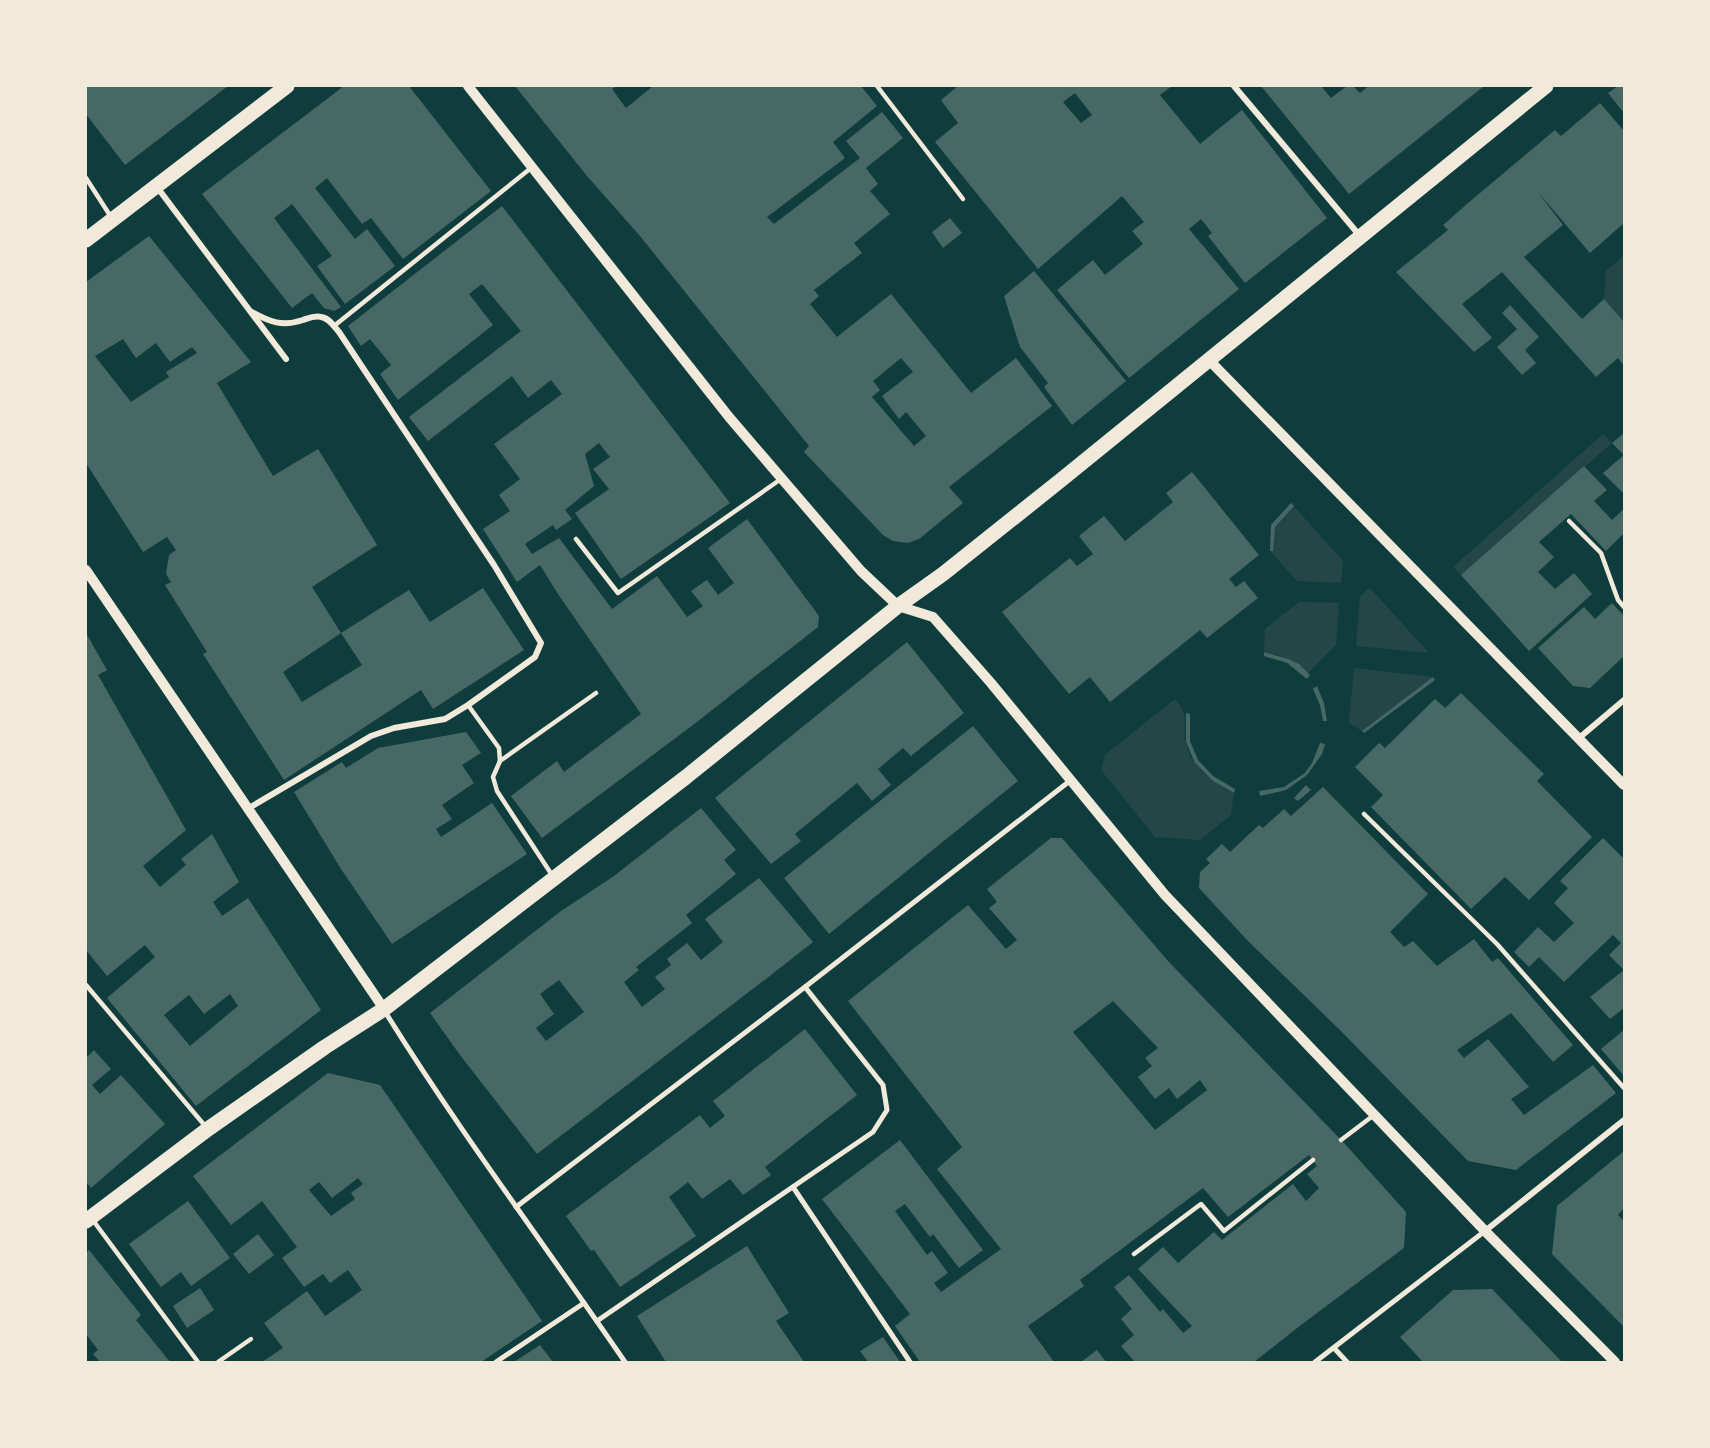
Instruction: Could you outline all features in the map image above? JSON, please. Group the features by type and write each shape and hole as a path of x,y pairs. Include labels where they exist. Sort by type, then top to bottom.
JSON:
{"main road":[{"path":"86,240 287,86"},
{"path":"87,1216 325,1047 384,1009 686,777 898,606 943,574 1061,480 1546,86"}],"street":[{"path":"468,86 729,417 861,571 898,606 933,616 1166,895 1485,1231 1616,1362"},
{"path":"1234,86 1360,236"},
{"path":"156,186 286,359"},
{"path":"249,808 371,736 394,728 445,719 535,657 541,643 417,447 334,326 322,317 284,323 269,322 252,312"},
{"path":"1208,359 1624,785"},
{"path":"86,570 249,808 413,1056 625,1362"},
{"path":"1579,738 1624,700"},
{"path":"516,1207 805,987 1071,780"},
{"path":"597,1321 873,1132 887,1110 883,1085 805,987"},
{"path":"1315,1362 1624,1120"},
{"path":"794,1187 910,1362"},
{"path":"496,1362 584,1303"},
{"path":"1334,1348 1347,1362"}],"lane":[{"path":"877,86 963,199"},
{"path":"334,326 531,168"},
{"path":"86,178 113,219"},
{"path":"576,539 618,593 782,478"},
{"path":"1569,521 1601,553 1618,600 1624,607"},
{"path":"500,761 596,693"},
{"path":"468,705 499,748 500,761 494,777 497,791 554,877"},
{"path":"1364,814 1497,944 1624,1088"},
{"path":"86,985 208,1129"},
{"path":"1341,1140 1374,1114"},
{"path":"1134,1254 1202,1204 1224,1231 1313,1160"},
{"path":"87,1216 198,1362"},
{"path":"218,1362 251,1339"}],"shaded area":[{"path":"1624,255 1624,322 1604,299 1606,271"},
{"path":"1603,434 1612,443 1461,575 1453,567"},
{"path":"1291,503 1343,561 1341,583 1297,581 1270,551 1271,525"},
{"path":"1369,588 1429,653 1356,646 1360,597"},
{"path":"1299,602 1339,603 1336,645 1308,673 1288,659 1264,652 1265,629"},
{"path":"1354,668 1433,677 1362,731 1349,723"},
{"path":"1175,699 1185,717 1187,748 1196,764 1209,778 1234,793 1231,815 1200,840 1155,837 1101,770 1105,755"}],"building":[{"path":"86,86 228,86 125,165 86,114"},
{"path":"344,86 409,86 491,191 403,259 371,218 362,224 327,178 315,188 355,239 367,229 395,266 345,304 317,266 332,256 292,204 274,218 341,307 334,311 324,308 312,293 292,308 202,194"},
{"path":"515,86 617,86 612,89 626,108 653,86 861,86 877,106 833,142 845,158 767,217 774,224 860,158 846,141 882,112 903,138 866,168 878,184 870,191 890,214 854,243 862,253 814,290 819,296 810,304 837,337 891,294 971,393 1016,358 1052,406 949,487 963,503 919,539 908,543 893,541 883,535 804,452 809,446 640,236 587,176","holes":["901,358 913,372 882,396 899,419 906,412 926,436 914,446 872,397 880,390 873,381"]},
{"path":"958,86 1172,86 1160,95 1200,144 1242,110 1327,218 1245,283 1208,236 1212,233 1201,219 1189,229 1239,289 1129,378 1057,290 1093,260 1105,275 1143,244 1132,231 1144,222 1122,196 1038,269 935,142 958,123 941,100","holes":["1075,93 1092,115 1081,123 1063,102"]},
{"path":"1261,86 1321,86 1331,98 1347,86 1353,86 1360,93 1369,86 1484,86 1349,194"},
{"path":"1618,86 1624,86 1624,113 1608,93"},
{"path":"1600,103 1624,131 1624,223 1590,253 1537,191 1563,225 1524,257 1582,319 1604,299 1624,322 1624,366 1618,358 1596,377 1502,272 1462,304 1492,338 1474,352 1396,272 1448,230 1443,225 1555,130 1561,136"},
{"path":"502,206 730,503 621,579 575,513 609,489 593,469 610,457 599,443 585,454 594,486 565,510 572,519 556,530 553,525 525,544 532,554 559,538 612,609 657,576 687,617 703,606 691,591 707,580 718,595 734,583 708,548 747,519 819,616 818,627 693,725 542,838 511,796 557,761 564,772 641,714 540,565 517,582 483,529 510,511 499,495 520,479 494,444 562,394 551,380 528,398 512,376 428,441 409,417 521,331 482,284 469,294 493,325 398,400 380,374 391,365 370,339 361,346 348,326"},
{"path":"950,218 962,233 943,248 932,232"},
{"path":"149,236 251,362 217,383 273,476 318,449 377,545 312,587 341,633 409,590 430,622 483,588 524,650 433,709 421,690 284,780 203,654 207,652 165,585 171,582 166,574 169,555 176,550 167,537 143,552 86,463 86,282","holes":["123,339 136,358 156,343 170,362 192,347 197,353 166,372 169,377 131,402 95,356","341,633 362,665 302,702 283,672"]},
{"path":"1034,271 1126,381 1072,425 1044,387 1048,383 1020,347 1004,296"},
{"path":"1510,305 1539,337 1525,350 1536,363 1522,375 1497,347 1517,329 1502,313"},
{"path":"1624,433 1624,455 1612,443"},
{"path":"1624,455 1624,494 1603,473"},
{"path":"1584,466 1607,490 1594,501 1612,520 1624,509 1624,533 1606,551 1571,514 1539,542 1554,557 1538,572 1555,589 1574,573 1592,594 1529,651 1461,575"},
{"path":"1192,472 1259,555 1229,579 1236,587 1244,581 1258,598 1207,638 1200,630 1110,702 1090,677 1069,694 1002,612 1070,558 1077,566 1093,554 1079,536 1104,516 1125,541 1173,502 1166,493"},
{"path":"1291,503 1294,506 1275,527 1273,551 1270,551 1271,525"},
{"path":"1612,603 1624,616 1624,656 1590,688 1573,686 1538,648 1584,607 1595,619"},
{"path":"86,633 107,670 98,675 186,830 143,866 160,887 186,865 181,859 212,834 239,882 213,902 222,916 248,898 321,1010 196,1106 107,998 155,957 145,945 107,976 86,950","holes":["230,994 238,1006 190,1046 164,1015 189,995 204,1014"]},
{"path":"907,642 964,713 911,756 903,748 878,769 891,785 872,801 857,783 795,834 801,841 771,864 715,798"},
{"path":"1264,652 1299,664 1310,675 1307,679 1287,663 1264,656"},
{"path":"1433,677 1435,680 1364,733 1362,731"},
{"path":"1317,686 1324,703 1327,721 1323,721 1320,705 1313,689"},
{"path":"1461,693 1544,774 1537,781 1592,837 1529,900 1505,877 1471,909 1371,807 1383,795 1355,767 1379,743 1385,748 1435,699 1445,708"},
{"path":"1186,713 1190,714 1190,741 1198,760 1213,776 1235,789 1234,793 1213,781 1195,763 1186,742"},
{"path":"973,726 1018,781 829,934 784,878"},
{"path":"466,732 481,753 462,765 474,783 442,805 452,819 436,829 441,837 492,803 527,854 392,944 341,869 294,792 342,762 346,768 378,748"},
{"path":"1320,743 1325,744 1322,754 1307,775 1286,790 1260,796 1259,791 1284,787 1305,773"},
{"path":"1306,785 1311,790 1298,801 1294,798"},
{"path":"1323,787 1428,894 1390,932 1404,947 1413,941 1437,966 1474,939 1492,962 1498,958 1573,1045 1553,1062 1511,1013 1457,1050 1464,1058 1488,1039 1529,1087 1511,1099 1524,1115 1593,1065 1616,1093 1516,1170 1468,1161 1341,1031 1248,941 1199,888 1200,872 1210,863 1206,859 1222,844 1230,852 1259,825 1263,828 1284,809 1291,816"},
{"path":"701,808 736,850 724,860 736,874 686,915 692,923 636,967 639,970 624,982 642,1007 665,989 655,977 671,965 667,959 687,943 701,960 723,942 705,919 759,878 813,942 537,1154 430,1013 561,911 614,876","holes":["559,980 584,1012 546,1041 536,1028 554,1014 540,994"]},
{"path":"1051,838 1062,838 1168,961 1345,1144 1406,1212 1404,1248 1254,1362 1135,1362 1121,1346 1134,1335 1121,1319 1132,1309 1114,1287 1129,1275 1160,1312 1163,1309 1183,1333 1192,1326 1138,1269 1163,1247 1178,1263 1214,1232 1222,1240 1293,1184 1306,1201 1319,1188 1307,1174 1317,1166 1309,1155 1228,1217 1203,1188 1080,1280 1084,1286 1028,1326 1054,1362 920,1362 895,1326 910,1314 822,1199 900,1140 983,1250 959,1268 933,1234 930,1237 905,1204 895,1211 927,1255 932,1251 948,1273 934,1283 941,1292 1001,1249 937,1169 962,1147 848,1001 968,905 1006,949 1017,940 989,908 997,902 987,889","holes":["1113,1001 1158,1048 1145,1058 1152,1066 1138,1077 1155,1099 1169,1088 1177,1099 1200,1080 1207,1090 1155,1130 1073,1032"]},
{"path":"1603,838 1624,859 1624,970 1609,955 1621,943 1613,935 1564,982 1539,957 1529,967 1514,952 1538,927 1554,942 1574,923 1554,903 1568,888 1560,881"},
{"path":"1624,970 1624,1008 1610,1019 1590,997"},
{"path":"805,1029 857,1095 765,1167 771,1175 743,1195 730,1179 702,1199 688,1182 669,1197 696,1236 620,1287 566,1216 700,1115 710,1128 725,1116 713,1101"},
{"path":"1624,1030 1624,1076 1601,1049"},
{"path":"94,1050 111,1069 92,1085 100,1094 121,1075 165,1124 91,1188 86,1182 86,1058"},
{"path":"328,1073 380,1085 542,1321 481,1362 262,1362 283,1348 264,1323 307,1291 325,1316 362,1290 348,1270 330,1283 323,1274 304,1287 282,1258 297,1247 262,1201 231,1225 193,1176","holes":["358,1178 363,1184 351,1193 355,1199 331,1216 309,1190 319,1182 332,1198"]},
{"path":"1624,1151 1624,1208 1618,1215 1624,1221 1624,1327 1552,1254 1557,1206"},
{"path":"188,1201 230,1258 191,1286 181,1272 161,1287 129,1244"},
{"path":"258,1234 274,1255 249,1274 233,1254"},
{"path":"747,1246 789,1313 776,1321 804,1362 666,1362 637,1316"},
{"path":"89,1250 141,1315 136,1320 170,1362 100,1362 93,1354 98,1350 86,1334 86,1253"},
{"path":"200,1288 214,1310 187,1328 173,1306"},
{"path":"1492,1289 1562,1362 1423,1362 1400,1337 1453,1290"},
{"path":"883,1337 900,1362 868,1362 860,1351"},
{"path":"540,1345 553,1362 514,1362"},
{"path":"1097,1350 1106,1362 1081,1362"}]}
